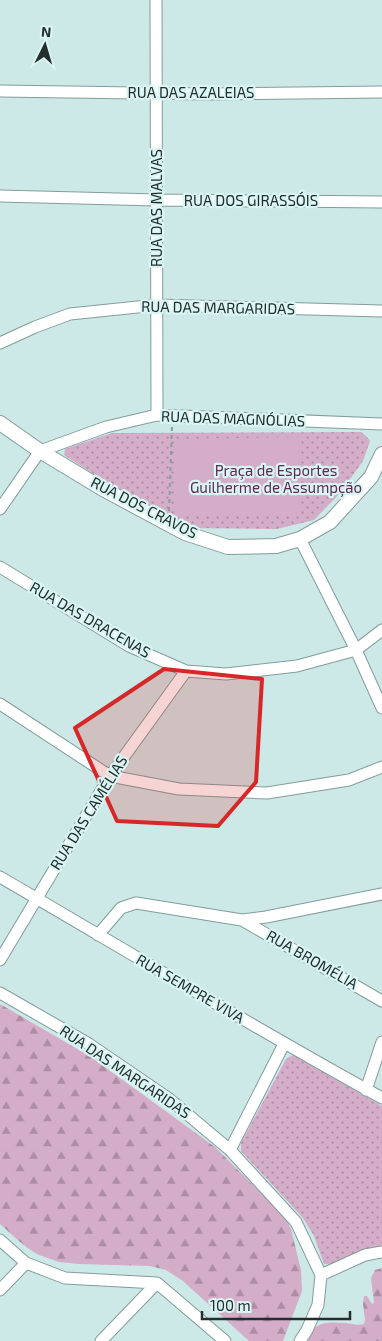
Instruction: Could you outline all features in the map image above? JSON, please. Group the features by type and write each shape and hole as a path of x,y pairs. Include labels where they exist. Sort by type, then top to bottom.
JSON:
{"street":[{"name":"RUA DAS MALVAS","path":"156,0 157,415"},
{"name":"RUA DAS AZALEIAS","path":"0,91 206,94 382,92"},
{"name":"RUA DOS GIRASSÓIS","path":"0,196 157,200 382,202"},
{"name":"RUA DAS MARGARIDAS","path":"0,343 34,327 70,314 157,305 382,311"},
{"name":"RUA DAS MAGNÓLIAS","path":"40,451 106,428 157,415 382,424"},
{"name":"RUA DOS CRAVOS","path":"0,423 40,451 103,489 169,525 185,533 228,547 276,546 300,539 330,522 371,477 382,454"},
{"path":"0,509 40,451"},
{"path":"300,539 356,650 382,708"},
{"name":"RUA DAS DRACENAS","path":"0,567 129,646 186,671 226,674 297,666 356,650 382,630"},
{"name":"RUA DAS CAMÉLIAS","path":"0,960 110,776 186,671"},
{"path":"0,704 110,776 179,789 267,794 349,780 382,767"},
{"name":"RUA SEMPRE VIVA","path":"0,877 284,1044 382,1098"},
{"path":"98,936 121,908 136,903 242,920 382,894"},
{"name":"RUA BROMÉLIA","path":"242,920 382,1001"},
{"name":"RUA DAS MARGARIDAS","path":"0,993 89,1044 168,1098 230,1150 296,1222 321,1275"},
{"path":"366,1090 382,1042"},
{"path":"230,1150 284,1044"},
{"path":"0,1240 26,1263 65,1278 157,1283 225,1341"},
{"path":"300,1341 318,1305 321,1275 365,1255 382,1252"},
{"path":"0,1290 26,1263"},
{"path":"101,1341 157,1283"}],"path":[{"path":"169,525 172,416"}],"highlighted area":[{"path":"164,669 262,679 256,782 218,826 117,821 75,728"}],"green space":[{"name":"Praça de Esportes Guilherme de Assumpção","path":"361,432 370,441 363,461 340,493 314,520 277,529 191,528 158,515 64,455 65,449 112,433"},
{"path":"301,437 299,514 175,514 176,439"},
{"path":"0,1004 91,1057 215,1147 285,1217 291,1229 301,1270 302,1291 283,1341 249,1341 183,1281 166,1270 150,1266 59,1262 39,1255 29,1249 0,1224"},
{"path":"293,1055 382,1106 382,1246 331,1264 324,1264 314,1236 303,1218 241,1151 241,1143 286,1059"},
{"path":"382,1268 382,1341 308,1341 312,1330 320,1324 331,1322 364,1324 364,1296 367,1296 372,1304 374,1303 371,1278 375,1270"}]}
